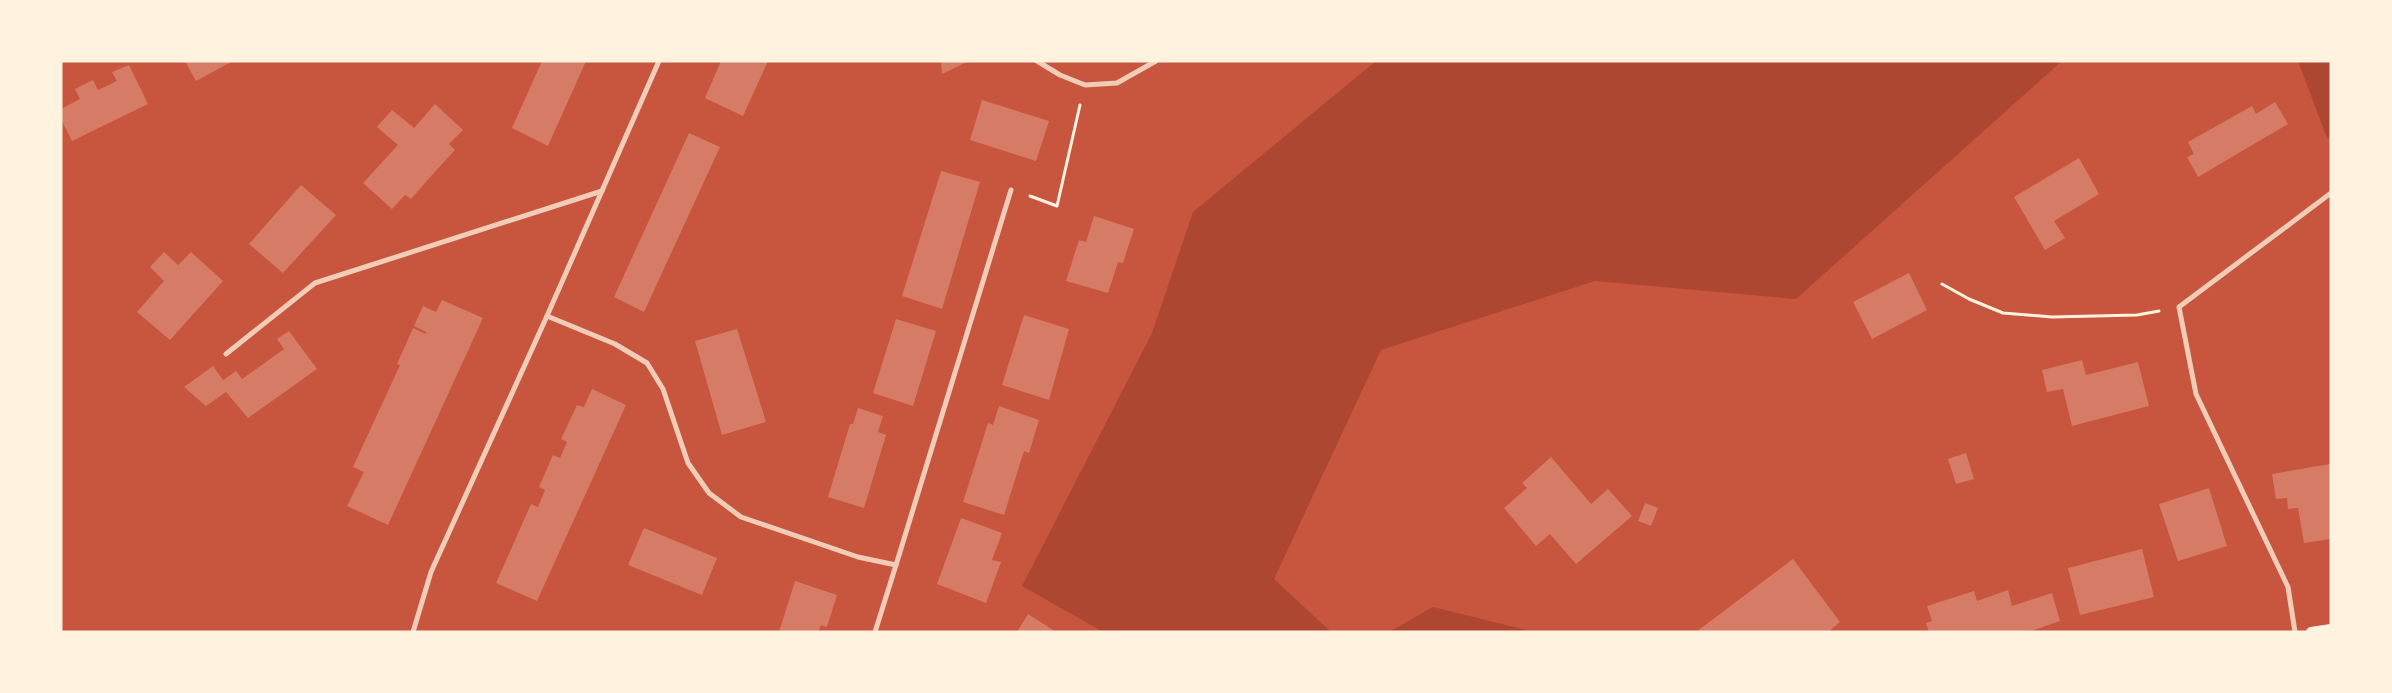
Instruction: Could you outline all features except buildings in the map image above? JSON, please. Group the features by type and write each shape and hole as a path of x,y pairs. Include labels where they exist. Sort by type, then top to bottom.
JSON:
{"main road":[{"path":"2311,632 2331,629"}],"street":[{"path":"413,632 431,572 547,316 659,61"},
{"path":"1037,61 1060,75 1085,85 1117,83 1156,61"},
{"path":"875,632 1011,190"},
{"path":"226,354 316,283 602,191"},
{"path":"2295,632 2288,587 2196,394 2179,307 2331,193"},
{"path":"547,316 615,344 647,363 663,389 688,463 709,493 741,517 858,557 896,565"}],"path":[{"path":"1011,190 1057,206 1085,85"},
{"path":"1942,284 1969,299 2003,313 2052,317 2137,315 2179,307"}],"shaded area":[{"path":"1376,61 2062,61 1796,299 1595,281 1381,350 1274,579 1331,632 1103,632 1022,586 1152,333 1193,212"},
{"path":"2298,61 2331,61 2331,136 2327,138"},
{"path":"1433,607 1534,632 1389,632"}]}
